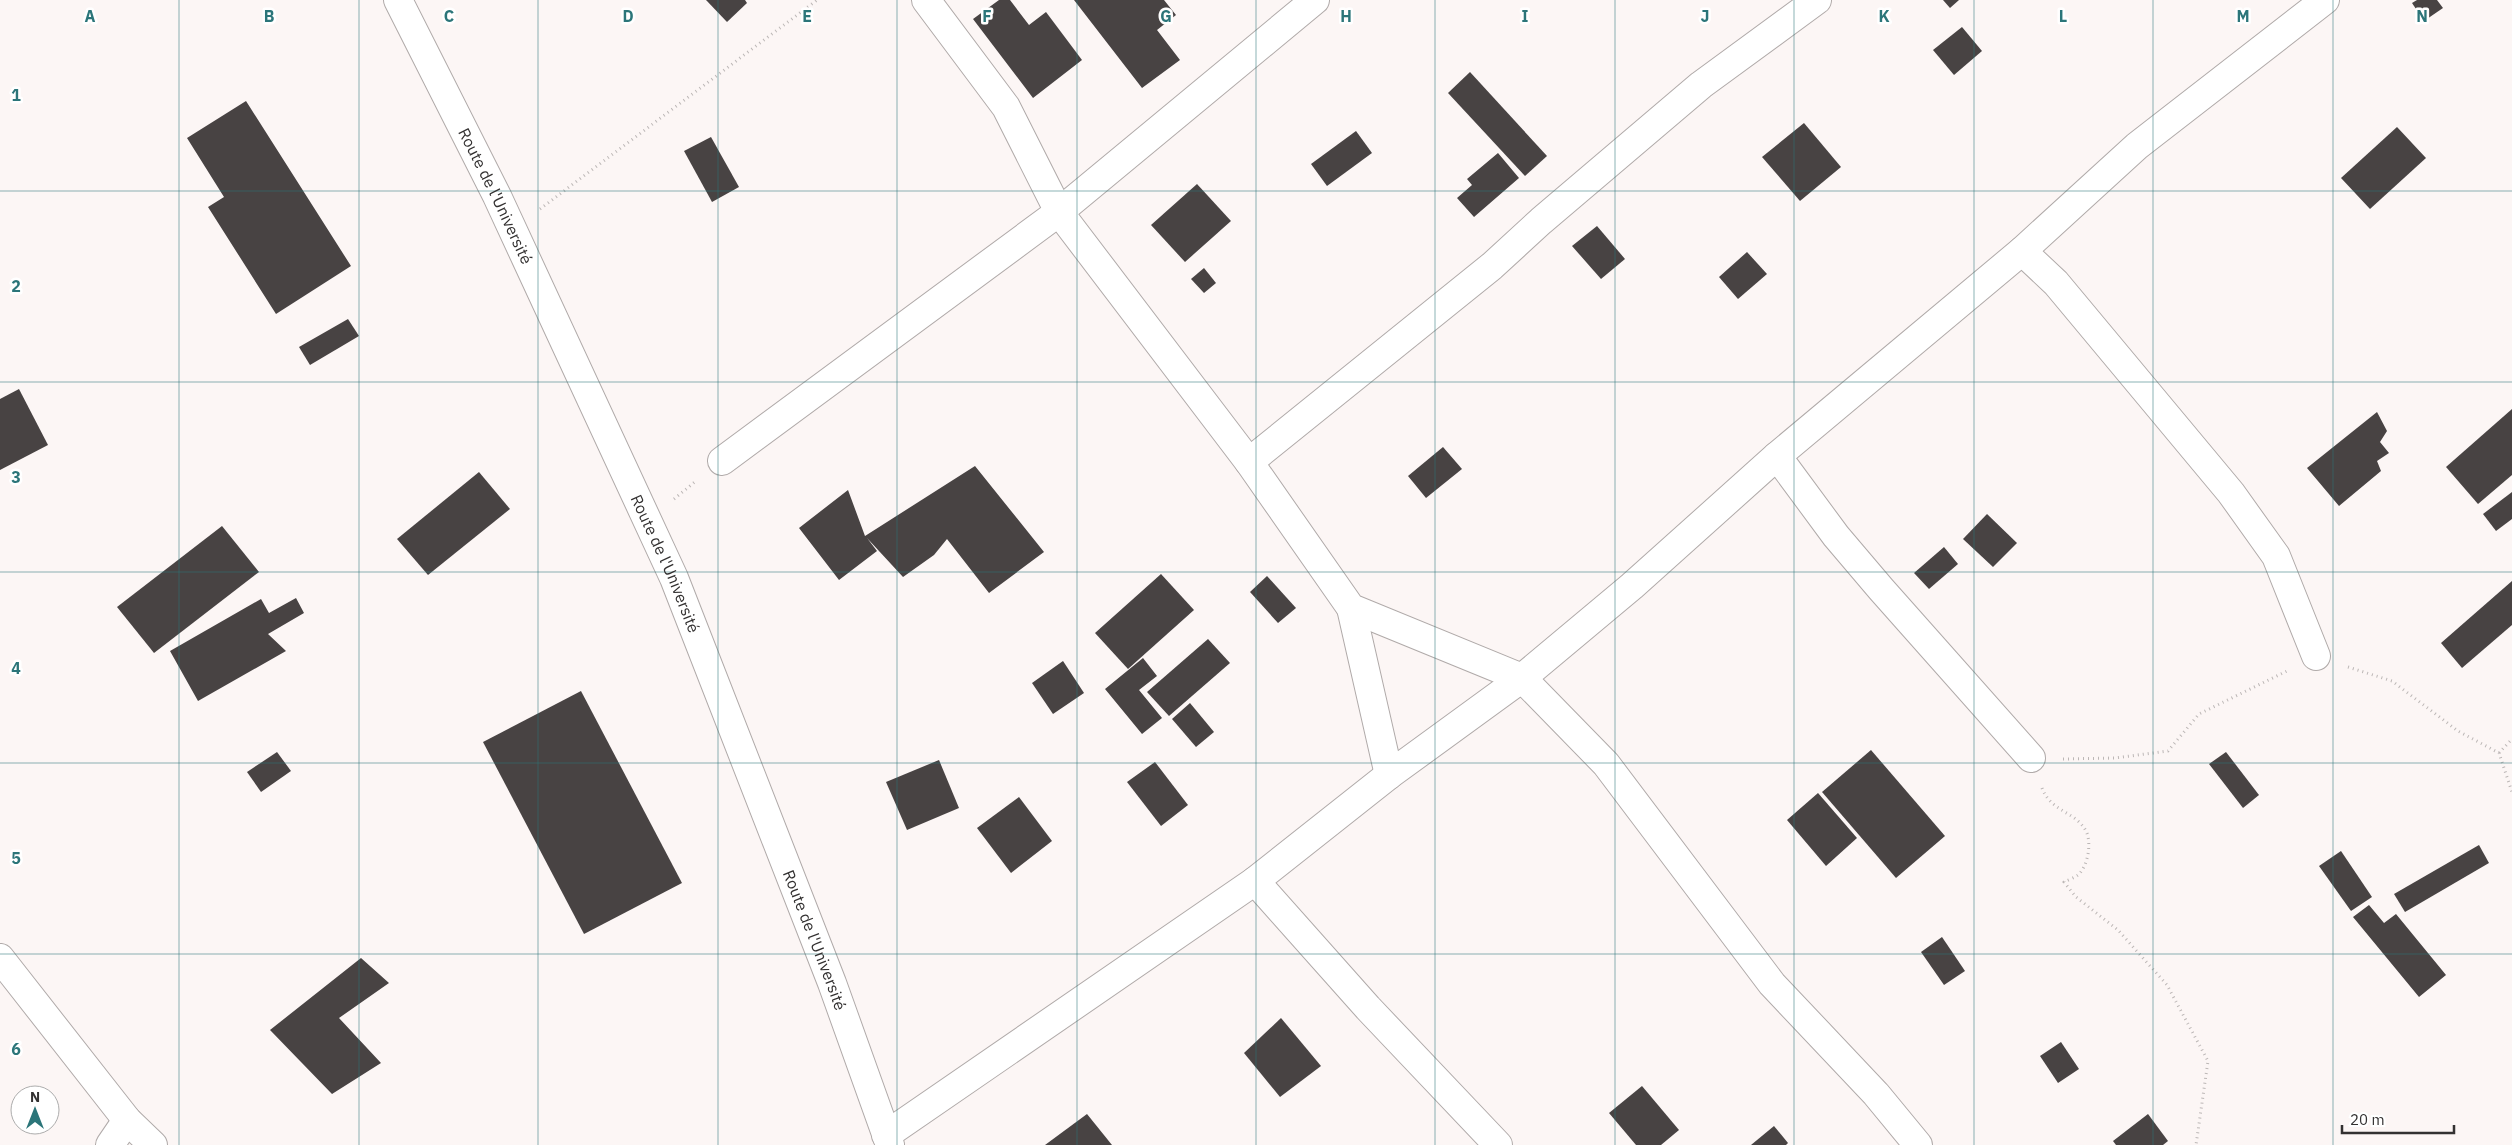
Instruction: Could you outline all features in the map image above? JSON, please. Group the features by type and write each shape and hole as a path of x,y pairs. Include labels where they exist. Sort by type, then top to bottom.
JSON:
{"street":[{"name":"Route de l'Université","path":"398,0 513,230 674,578 829,974 888,1140"},
{"path":"926,0 1006,107 1059,212 1249,462 1351,608 1389,775"},
{"path":"722,461 1059,212 1315,0"},
{"path":"1249,462 1492,266 1540,221 1700,85 1817,0"},
{"path":"888,1140 1255,881 1389,775 1522,678 1632,586 1777,456 2022,251 2137,146 2325,0"},
{"path":"2022,251 2056,283 2230,493 2276,556 2316,656"},
{"path":"1777,456 1836,536 1880,589 2031,758"},
{"path":"1351,608 1522,678 1606,764 1772,984 1876,1094 1918,1145"},
{"path":"1255,881 1368,1008 1498,1145"},
{"path":"0,958 127,1120 153,1145"},
{"path":"110,1145 127,1120"}],"path":[{"path":"513,230 817,0"},
{"path":"647,520 722,461"},
{"path":"2196,1145 2208,1061 2167,985 2118,930 2076,897 2064,882 2079,874 2089,855 2086,832 2072,817 2047,800 2031,758 2071,760 2115,758 2168,751 2199,714 2316,656 2392,681 2458,731 2499,753 2512,792"},
{"path":"2499,753 2512,739"}],"building":[{"path":"706,0 745,0 747,3 727,22"},
{"path":"999,0 1010,0 1029,25 1046,12 1082,60 1033,98 973,19"},
{"path":"1074,0 1164,0 1176,15 1157,30 1180,60 1142,88"},
{"path":"1943,0 1959,0 1950,8"},
{"path":"2417,0 2437,0 2443,8 2424,21 2412,3"},
{"path":"1962,27 1982,51 1954,75 1933,50"},
{"path":"1470,72 1547,156 1525,176 1448,93"},
{"path":"246,101 351,266 276,314 208,207 224,197 187,138"},
{"path":"1804,123 1841,167 1800,201 1762,157"},
{"path":"2397,127 2426,158 2370,209 2341,178"},
{"path":"1356,131 1372,153 1327,186 1311,164"},
{"path":"711,137 739,187 712,202 684,151"},
{"path":"1498,153 1519,178 1474,217 1457,198 1472,185 1467,179"},
{"path":"1197,184 1231,221 1185,262 1151,225"},
{"path":"1597,226 1625,259 1601,279 1572,246"},
{"path":"1747,252 1767,274 1738,299 1719,277"},
{"path":"1204,268 1216,283 1204,293 1191,279"},
{"path":"348,319 359,336 310,365 299,347"},
{"path":"19,389 48,445 0,470 0,399"},
{"path":"2512,409 2512,475 2478,504 2446,467"},
{"path":"2377,412 2387,431 2380,442 2389,453 2377,461 2381,471 2339,506 2307,468"},
{"path":"1443,447 1462,469 1426,498 1408,476"},
{"path":"975,466 1044,552 989,593 947,539 934,555 903,577 867,538 877,551 839,580 799,528 848,490 865,536"},
{"path":"479,472 510,509 428,575 397,539"},
{"path":"2512,492 2512,519 2496,531 2483,514"},
{"path":"1987,514 2017,543 1993,567 1963,539"},
{"path":"222,526 259,572 154,653 117,607"},
{"path":"1944,547 1958,564 1929,589 1914,573"},
{"path":"1161,574 1194,610 1128,669 1095,633"},
{"path":"1267,576 1296,608 1278,623 1250,592"},
{"path":"2512,581 2512,625 2462,668 2441,643"},
{"path":"296,598 304,613 268,634 286,651 198,701 170,651 261,599 269,613"},
{"path":"1208,639 1230,663 1169,716 1147,692"},
{"path":"1143,658 1157,676 1139,690 1162,718 1142,734 1105,689"},
{"path":"1063,661 1084,693 1053,714 1032,683"},
{"path":"581,691 682,883 584,934 483,742"},
{"path":"1190,703 1214,732 1196,747 1172,719"},
{"path":"1871,750 1945,836 1896,878 1822,792"},
{"path":"277,752 291,771 261,792 247,772"},
{"path":"2226,752 2259,795 2243,808 2209,764"},
{"path":"939,760 959,808 907,830 886,782"},
{"path":"1155,762 1188,805 1161,826 1127,782"},
{"path":"1818,793 1857,838 1826,866 1787,820"},
{"path":"1019,797 1052,841 1011,873 977,828"},
{"path":"2479,845 2489,863 2405,912 2394,894"},
{"path":"2341,851 2372,897 2351,911 2319,866"},
{"path":"2369,905 2384,923 2396,914 2446,975 2419,997 2353,917"},
{"path":"1942,937 1965,971 1944,985 1921,952"},
{"path":"361,958 389,983 339,1018 381,1063 332,1094 270,1030"},
{"path":"1281,1018 1321,1066 1280,1097 1244,1053"},
{"path":"2061,1042 2079,1069 2058,1083 2040,1056"},
{"path":"1642,1086 1679,1130 1661,1145 1636,1145 1609,1113"},
{"path":"1087,1114 1112,1145 1045,1145"},
{"path":"2148,1114 2168,1141 2163,1145 2116,1145 2113,1141"},
{"path":"1774,1126 1788,1143 1786,1145 1751,1145"}]}
